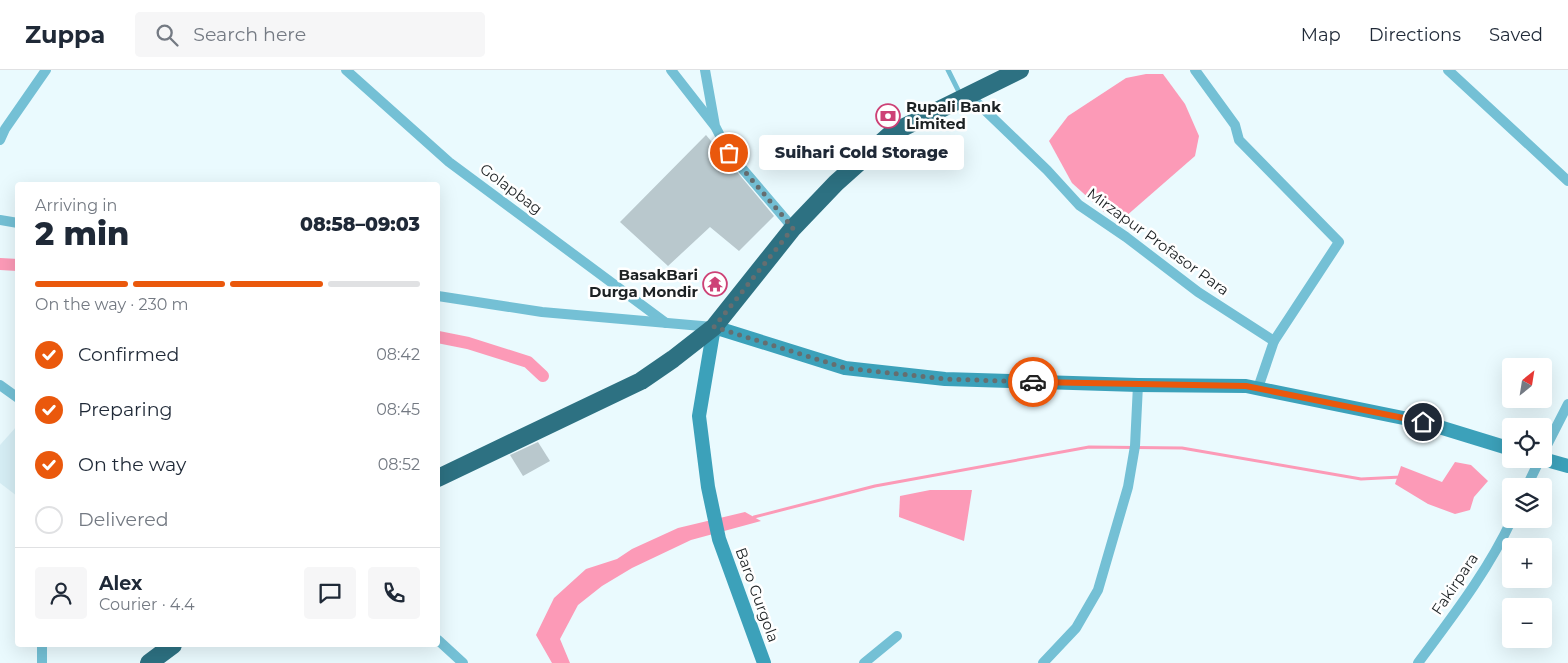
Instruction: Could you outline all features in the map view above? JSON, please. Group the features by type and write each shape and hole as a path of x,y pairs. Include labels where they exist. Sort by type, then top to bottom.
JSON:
{"highway":[{"path":"440,477 641,381 714,327 793,228 836,183 892,133 1020,70"},
{"path":"149,663 170,647"}],"street":[{"path":"0,140 5,129 46,70"},
{"name":"Golapbag","path":"346,70 449,162 666,323"},
{"path":"671,70 715,126 729,153 793,228"},
{"path":"705,70 715,126"},
{"path":"1195,70 1235,125 1239,140 1339,242 1274,341 1258,388"},
{"path":"1448,70 1568,181"},
{"name":"Mirzapur Profasor Para","path":"965,97 1048,170 1079,205 1126,237 1198,292 1274,341"},
{"path":"0,220 15,222"},
{"path":"440,296 542,312 714,327 845,368 945,379 1138,385 1246,386 1423,422 1502,446"},
{"name":"Baro Gurgola","path":"714,327 699,416 713,513 719,539 764,663"},
{"path":"0,385 15,396"},
{"path":"1043,663 1076,628 1098,590 1126,496 1133,456 1138,385"},
{"path":"1552,435 1568,404"},
{"path":"1552,462 1568,466"},
{"name":"Fakirpara","path":"1418,663 1471,592 1508,528"},
{"path":"864,663 898,636"},
{"path":"440,642 463,663"},
{"path":"42,647 42,663"}],"lane":[{"path":"948,70 965,97"}],"shaded area":[{"path":"1146,74 1163,74 1185,104 1199,136 1195,156 1125,217 1104,212 1072,183 1049,141 1068,116 1126,78"},
{"path":"15,428 15,494 0,483 0,445"},
{"path":"1455,462 1471,465 1488,481 1474,497 1470,510 1455,514 1428,504 1395,484 1401,466 1442,482"},
{"path":"930,490 972,490 964,541 899,517 900,496"},
{"path":"745,512 761,521 691,540 632,568 602,586 578,605 560,639 570,663 552,663 536,635 554,598 586,569 617,559 632,549 678,528"}],"building":[{"path":"706,135 774,216 739,251 710,227 668,266 620,222"},
{"path":"538,442 550,461 523,476 510,455"}],"waterway":[{"path":"0,264 15,265"},
{"path":"440,337 468,343 528,362 543,376"},
{"path":"754,517 875,486 1089,447 1182,448 1361,479 1401,477"}],"way so far":[{"path":"729,153 793,228 714,327 845,368 945,379 1033,382"}],"place":[{"name":"Rupali Bank Limited","path":"888,116"},
{"name":"Suihari Cold Storage","path":"729,153"},
{"name":"BasakBari Durga Mondir","path":"715,284"}],"route":[{"path":"1033,382 1246,386 1423,422"}]}
